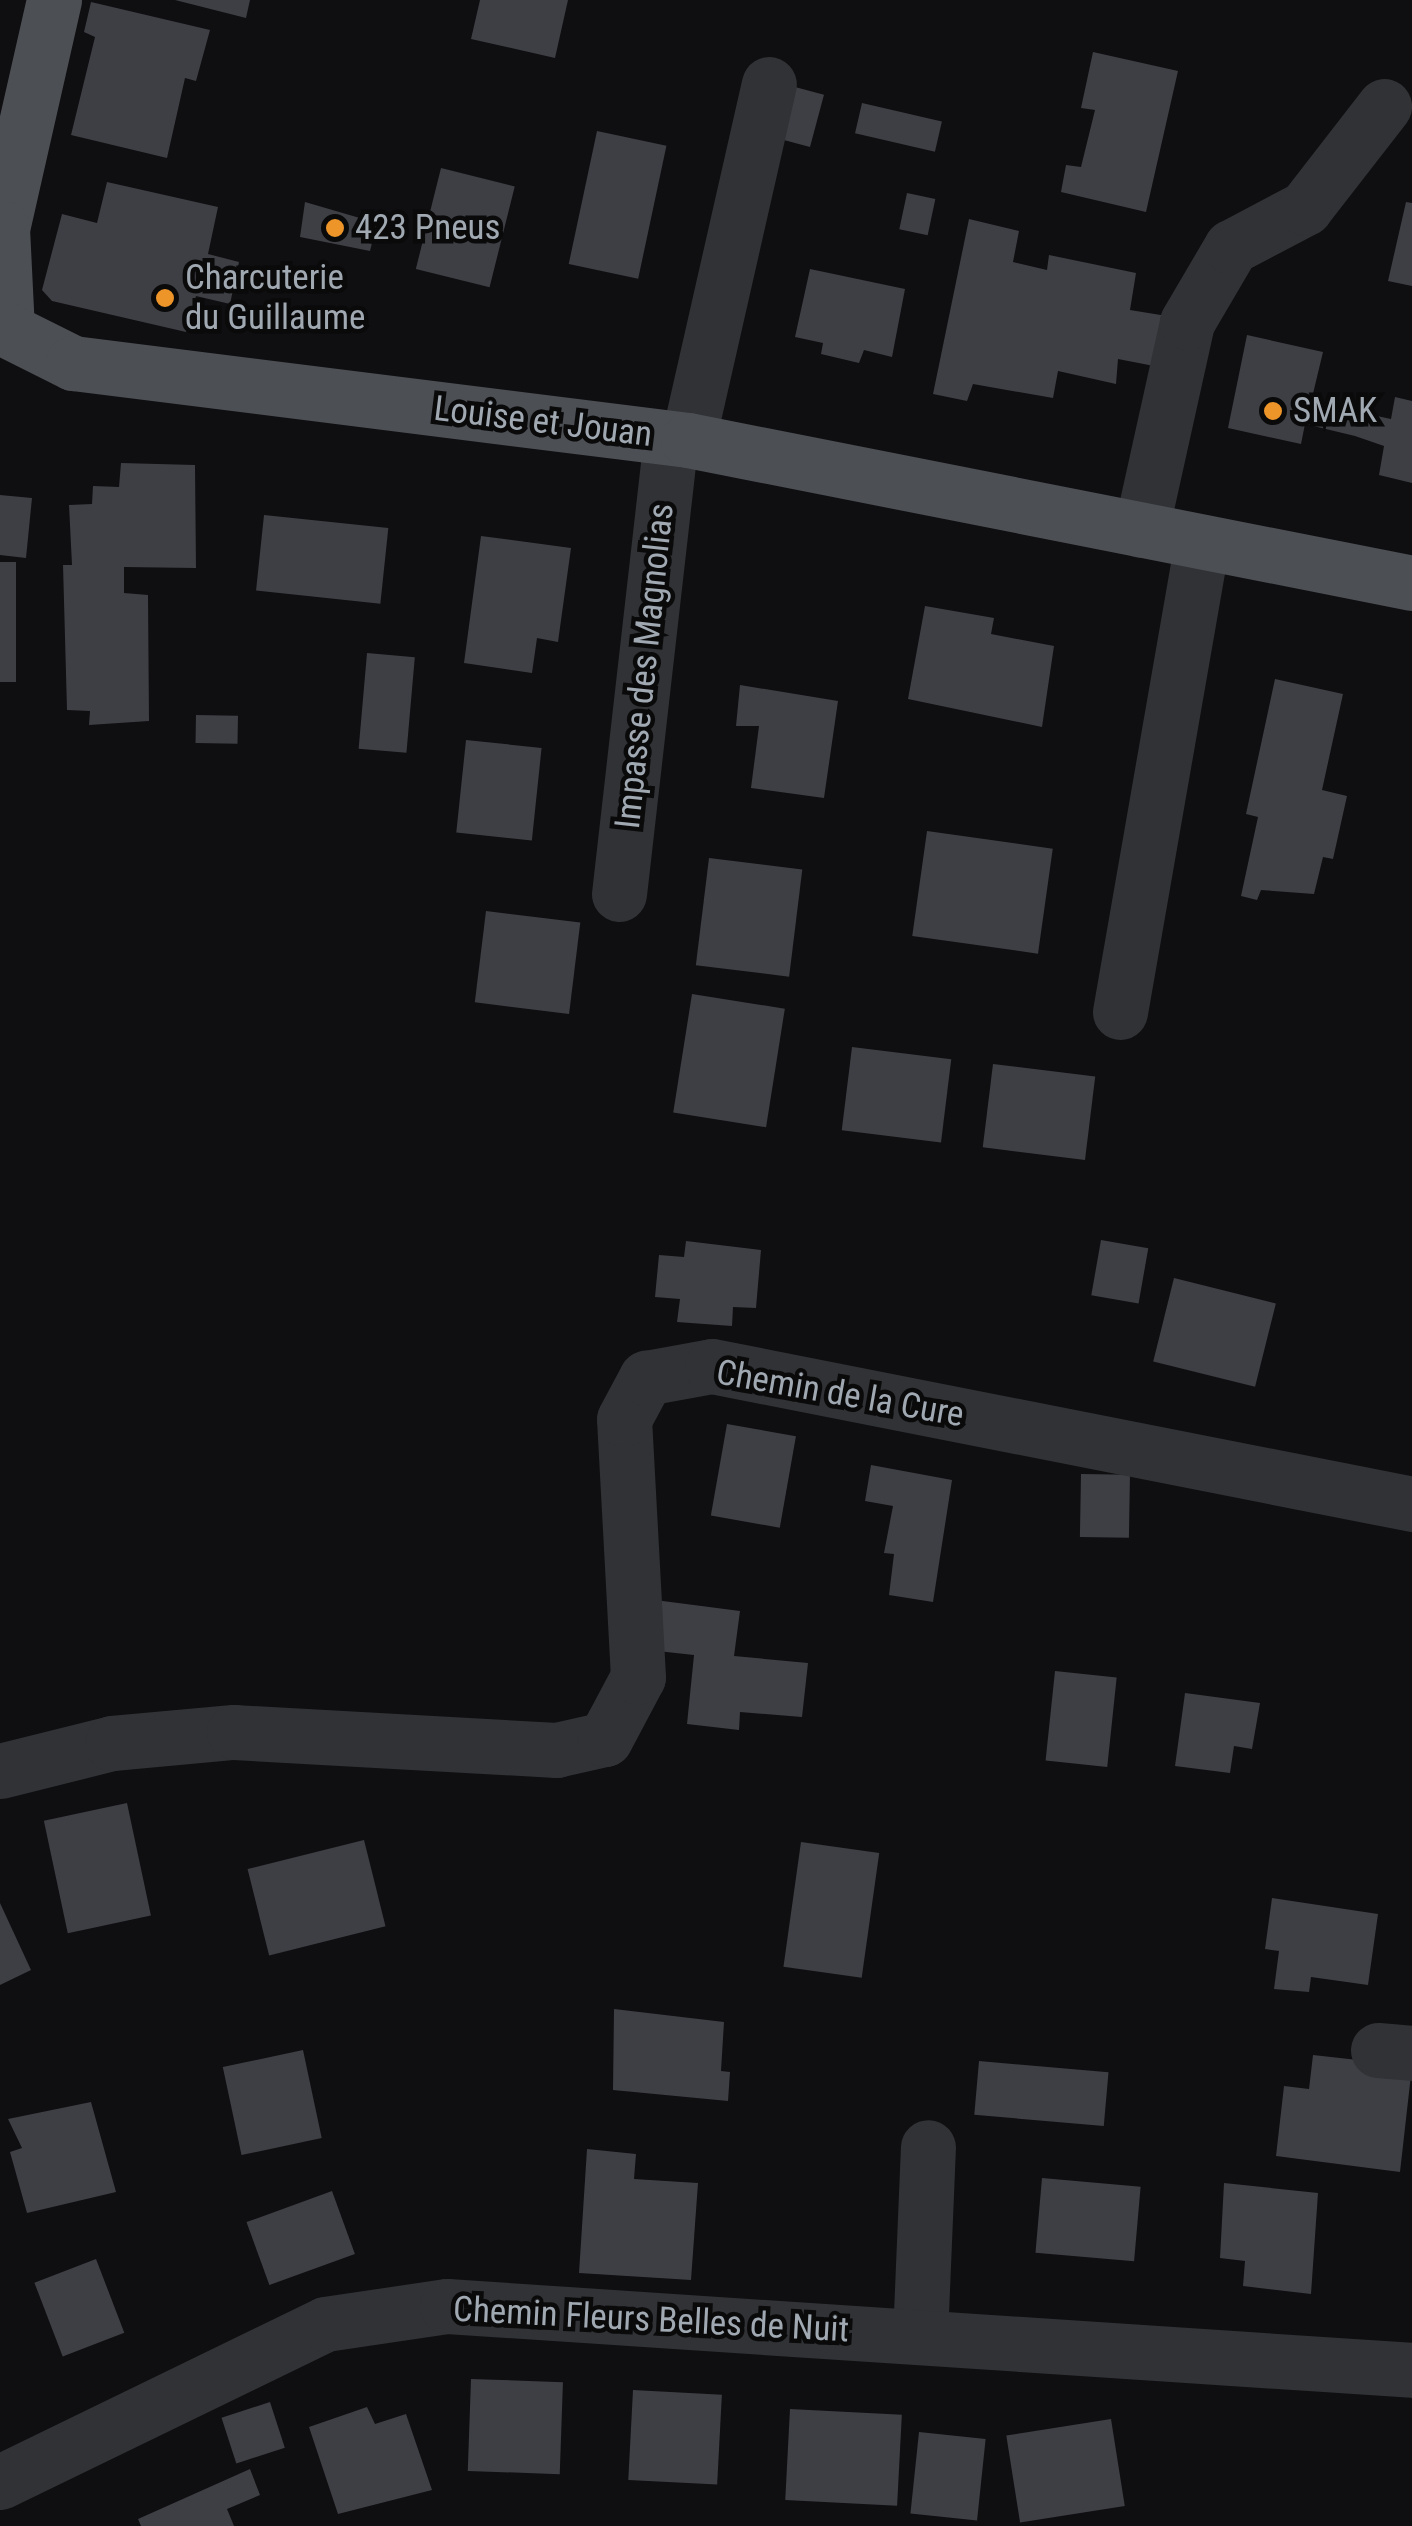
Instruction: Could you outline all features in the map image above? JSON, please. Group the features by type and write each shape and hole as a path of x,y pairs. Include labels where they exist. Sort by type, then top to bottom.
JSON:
{"main road":[{"name":"Louise et Jouan","path":"54,0 2,228 3,329 73,363 680,439 1412,583"}],"street":[{"name":"Impasse des Magnolias","path":"619,894 680,439 769,84"},
{"path":"1141,530 1187,322 1231,247 1305,208 1384,106"},
{"path":"1120,1012 1202,542"},
{"name":"Chemin de la Cure","path":"0,1770 112,1744 234,1732 556,1750 604,1739 638,1677 624,1419 646,1378 712,1366 1412,1504"},
{"path":"920,2337 928,2147"},
{"name":"Chemin Fleurs Belles de Nuit","path":"0,2482 343,2322 447,2306 1412,2370"}],"building":[{"path":"175,0 250,0 246,18"},
{"path":"480,0 568,0 555,58 471,39"},
{"path":"91,2 210,30 196,81 185,78 167,158 71,135 95,37 84,32"},
{"path":"1093,52 1178,71 1146,212 1061,192 1066,165 1081,167 1095,110 1081,108"},
{"path":"795,87 824,95 810,147 781,139"},
{"path":"862,103 942,121 935,152 855,133"},
{"path":"597,131 666,146 638,279 569,264"},
{"path":"441,168 515,186 490,287 416,269"},
{"path":"107,182 218,207 208,254 239,262 230,304 196,296 186,332 52,301 42,290 62,214 97,223"},
{"path":"907,193 935,199 928,235 899,229"},
{"path":"305,202 377,223 370,251 300,237"},
{"path":"1406,202 1412,203 1412,286 1388,281"},
{"path":"969,219 1019,231 1013,262 1047,270 1049,255 1136,273 1130,310 1173,317 1154,366 1118,359 1116,384 1058,371 1053,398 973,384 967,401 933,394"},
{"path":"810,269 905,289 892,357 864,350 859,363 821,354 823,343 795,337"},
{"path":"1247,335 1323,352 1311,402 1391,419 1395,397 1412,401 1412,483 1379,475 1384,446 1355,436 1305,424 1301,444 1228,428"},
{"path":"121,463 195,465 196,568 124,567 124,593 148,595 149,721 89,725 90,711 67,710 63,565 72,565 69,505 92,504 93,486 119,487"},
{"path":"0,495 32,498 26,558 0,555"},
{"path":"264,515 388,528 380,604 256,591"},
{"path":"481,536 571,548 558,642 537,638 532,673 464,663"},
{"path":"0,562 16,562 16,682 0,682"},
{"path":"925,606 994,618 991,634 1054,646 1042,727 908,699"},
{"path":"367,653 415,657 406,753 359,749"},
{"path":"1275,679 1343,694 1322,790 1347,796 1333,859 1323,857 1314,894 1261,890 1257,900 1241,896 1258,817 1246,814"},
{"path":"740,685 838,701 824,798 751,788 759,726 736,726"},
{"path":"196,715 238,716 238,744 196,743"},
{"path":"466,740 542,748 532,840 456,832"},
{"path":"927,831 1053,849 1038,954 912,936"},
{"path":"709,858 802,869 789,977 696,965"},
{"path":"486,911 580,923 569,1014 475,1002"},
{"path":"692,994 785,1009 766,1127 673,1113"},
{"path":"852,1047 951,1059 941,1143 842,1130"},
{"path":"993,1064 1095,1077 1085,1160 983,1147"},
{"path":"1101,1240 1148,1248 1139,1303 1091,1295"},
{"path":"686,1241 761,1250 756,1308 733,1307 732,1326 677,1322 680,1299 655,1297 659,1255 684,1257"},
{"path":"1174,1278 1276,1303 1255,1387 1153,1361"},
{"path":"727,1424 796,1436 780,1528 711,1516"},
{"path":"871,1465 952,1480 933,1602 889,1595 894,1554 884,1553 893,1506 865,1501"},
{"path":"1081,1474 1130,1475 1129,1538 1080,1537"},
{"path":"655,1600 740,1611 734,1656 808,1663 802,1717 740,1712 739,1730 687,1724 694,1655 648,1650"},
{"path":"1055,1671 1117,1677 1107,1767 1046,1761"},
{"path":"1185,1693 1260,1703 1252,1749 1234,1746 1230,1773 1175,1766"},
{"path":"127,1803 151,1915 68,1933 44,1821"},
{"path":"364,1840 386,1926 269,1955 248,1869"},
{"path":"801,1842 879,1853 862,1978 783,1967"},
{"path":"1272,1898 1378,1914 1368,1985 1311,1977 1309,1992 1274,1989 1279,1951 1265,1949"},
{"path":"0,1903 31,1970 0,1985"},
{"path":"614,2009 724,2022 721,2071 730,2072 728,2101 613,2090"},
{"path":"303,2050 322,2138 242,2155 223,2067"},
{"path":"1313,2055 1412,2066 1400,2172 1276,2156 1284,2086 1309,2089"},
{"path":"979,2061 1109,2072 1104,2126 974,2115"},
{"path":"91,2102 116,2192 27,2213 10,2152 22,2148 8,2119"},
{"path":"587,2149 636,2154 634,2179 698,2183 691,2280 579,2273"},
{"path":"1042,2178 1141,2187 1134,2261 1035,2253"},
{"path":"1224,2183 1318,2193 1311,2294 1243,2286 1245,2261 1220,2258"},
{"path":"332,2191 355,2254 269,2285 246,2222"},
{"path":"96,2259 124,2333 63,2356 34,2283"},
{"path":"471,2379 563,2382 560,2474 468,2471"},
{"path":"633,2390 722,2395 717,2485 628,2480"},
{"path":"270,2402 285,2448 236,2463 221,2418"},
{"path":"367,2407 375,2424 406,2414 432,2490 338,2514 309,2427"},
{"path":"790,2409 902,2415 897,2506 785,2500"},
{"path":"1111,2419 1125,2506 1020,2522 1006,2436"},
{"path":"919,2432 986,2439 977,2521 910,2514"},
{"path":"250,2469 260,2495 227,2509 234,2526 141,2526 138,2519"}],"place":[{"name":"423 Pneus","path":"335,228"},
{"name":"Charcuterie du Guillaume","path":"165,298"},
{"name":"SMAK","path":"1273,411"}]}
